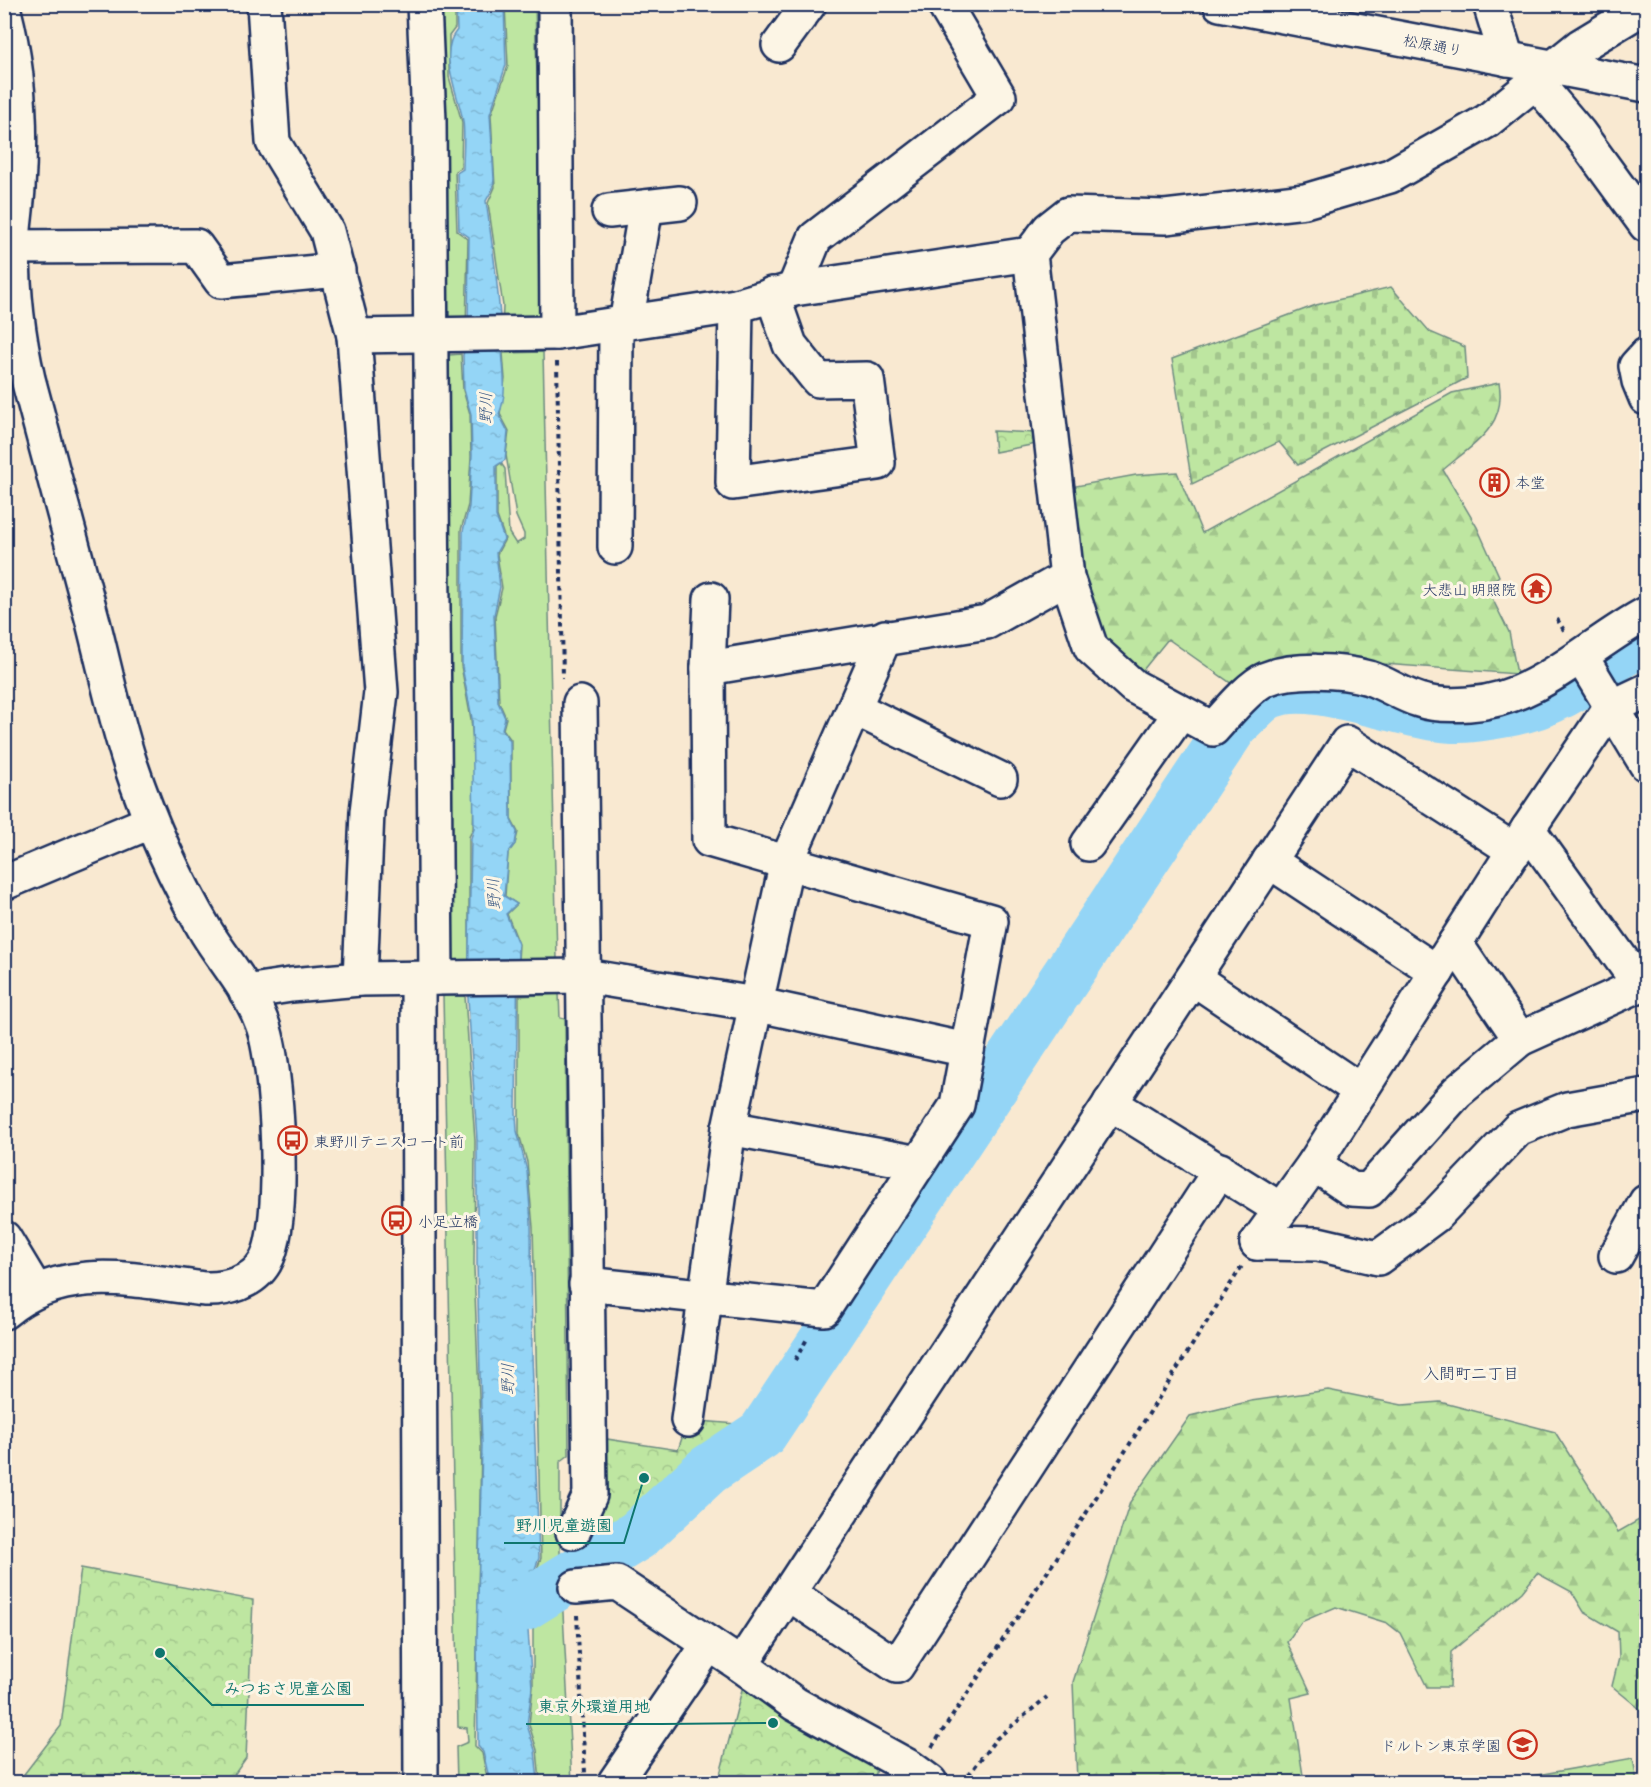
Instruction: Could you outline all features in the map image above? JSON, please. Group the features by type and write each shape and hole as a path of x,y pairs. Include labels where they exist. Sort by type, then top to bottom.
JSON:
{"street":[{"path":"264,4 273,142 327,231 354,336 381,692 367,812 360,979"},
{"path":"421,1782 432,978 435,335 424,4"},
{"path":"553,333 555,4"},
{"path":"779,45 809,4"},
{"path":"736,306 733,483 878,464 867,379 818,380 790,345 783,292 815,238 999,97 944,4"},
{"name":"松原通り","path":"1220,4 1507,58 1544,74 1647,85"},
{"path":"1490,4 1507,58"},
{"path":"1647,6 1580,46 1487,121 1390,176 1305,201 1281,204 1165,217 1068,214 1049,229 1030,254 1067,577 1091,648 1133,686 1213,729 1237,703 1265,679 1321,670 1369,678 1421,701 1470,704 1595,680 1647,691"},
{"path":"4,11 17,83 20,123 18,187 9,247 18,330 28,379 116,714 150,822 174,874 246,992 262,1021 267,1037 272,1079 277,1195 272,1242 267,1260 248,1279 220,1290 92,1277 62,1281 36,1291 4,1312"},
{"path":"1544,74 1579,133 1647,225"},
{"path":"609,211 680,203"},
{"path":"615,547 621,324 646,207"},
{"path":"9,247 196,246 221,281 338,270"},
{"path":"354,336 553,333 736,306 783,292 1030,254"},
{"path":"1647,355 1636,366 1639,381 1647,399"},
{"path":"708,668 987,622 1067,577"},
{"path":"586,1284 824,1309 957,1105 991,921 709,840 708,668 711,599"},
{"path":"1257,1243 1314,1164 1522,840 1617,631 1647,614"},
{"path":"688,1420 729,1128 787,861 885,637"},
{"path":"1595,680 1647,764"},
{"path":"572,696 573,977 586,1284 590,1495 573,1532"},
{"path":"854,708 1000,778"},
{"path":"1088,844 1181,712"},
{"path":"741,1665 1347,743 1522,840 1643,983 1520,1039 1457,1092 1369,1190 1351,1189 1314,1164"},
{"path":"4,883 150,822"},
{"path":"1269,861 1437,972"},
{"path":"1455,943 1520,1039"},
{"path":"246,992 291,985 360,979 573,977 756,1004 967,1050"},
{"path":"1192,978 1361,1091"},
{"path":"1257,1243 1318,1244 1378,1258 1435,1216 1518,1129 1567,1108 1647,1095"},
{"path":"1110,1103 1281,1209"},
{"path":"729,1128 919,1163"},
{"path":"788,1593 897,1666 1220,1170"},
{"path":"1616,1256 1647,1202"},
{"path":"4,1238 36,1291"},
{"path":"576,1587 617,1583 741,1665 795,1704 921,1775"},
{"path":"615,1782 709,1644"}],"path":[{"path":"553,333 572,696"},
{"path":"921,1775 937,1743 1257,1243"},
{"path":"576,1587 585,1782"},
{"path":"963,1782 996,1739 1047,1697"}],"green space":[{"path":"430,5 455,5 455,28 449,36 449,77 462,122 461,168 455,171 457,231 468,239 466,331 436,331"},
{"path":"505,5 535,5 544,328 502,330 503,306 488,203 495,187 491,115 508,66"},
{"path":"1391,287 1430,332 1465,347 1467,378 1298,465 1279,442 1192,484 1172,359 1316,305"},
{"path":"543,352 557,960 518,961 519,944 507,914 517,904 505,896 508,853 515,844 518,832 511,819 511,740 503,729 506,718 499,702 495,616 502,588 497,554 505,539 497,516 497,466 501,463 505,469 509,533 516,544 524,539 524,534 516,516 506,455 509,431 500,414 505,379 503,353"},
{"path":"461,354 463,390 470,414 471,457 468,505 461,530 461,666 471,719 475,765 473,829 469,837 469,960 443,960 437,356"},
{"path":"1499,383 1498,412 1493,423 1476,443 1443,470 1477,527 1499,576 1486,586 1509,632 1517,674 1290,657 1235,686 1168,639 1139,675 1097,644 1065,488 1136,475 1177,472 1202,533 1452,393"},
{"path":"993,431 1037,433 1036,444 995,452"},
{"path":"559,994 560,1018 565,1019 569,1455 560,1462 560,1573 548,1580 534,1577 541,1558 533,1227 527,1162 519,1134 519,996"},
{"path":"443,995 465,996 475,1141 474,1268 481,1447 475,1746 482,1753 488,1782 457,1782 456,1747 468,1742 467,1728 458,1727"},
{"path":"1328,1390 1402,1405 1440,1402 1555,1432 1618,1532 1646,1516 1646,1714 1612,1686 1619,1658 1618,1632 1584,1612 1572,1592 1537,1573 1522,1592 1451,1652 1450,1687 1427,1687 1400,1633 1387,1623 1336,1607 1301,1622 1287,1642 1311,1693 1291,1698 1304,1782 1077,1782 1073,1682 1130,1502 1190,1416 1251,1401"},
{"path":"688,1420 762,1426 704,1464 636,1522 583,1551 601,1493 600,1438 678,1450"},
{"path":"81,1568 253,1600 246,1758 229,1782 18,1782 61,1726"},
{"path":"562,1594 572,1782 540,1782 537,1750 529,1725 533,1687 533,1627"},
{"path":"744,1682 878,1764 874,1782 718,1782"},
{"path":"1633,1758 1637,1782 1498,1782"}],"water":[{"name":"野川","path":"456,5 504,6 506,65 490,114 494,179 493,188 486,201 498,293 504,374 502,406 499,414 508,432 505,460 496,466 496,516 504,539 496,553 500,587 494,615 498,702 505,718 502,729 510,741 511,820 517,832 515,844 508,853 504,896 517,904 506,914 518,944 516,1112 517,1131 527,1171 531,1222 532,1355 539,1558 532,1577 548,1581 560,1575 558,1595 528,1630 532,1688 527,1725 535,1750 538,1782 490,1782 483,1752 478,1746 477,1636 482,1446 477,1264 477,1140 468,998 471,838 474,829 472,718 462,667 463,531 469,507 472,455 471,414 464,390 463,355 468,332 469,237 459,230 457,173 463,169 464,127 449,62 451,39 457,30"}],"waterway":[{"path":"523,1606 638,1535 708,1470 762,1434 1234,724 1259,700 1268,694 1288,689 1312,689 1447,717 1470,717 1511,711 1536,704 1561,693 1584,680 1625,650 1646,641"}],"place":[{"name":"本堂","path":"1494,482"},
{"name":"大悲山 明照院","path":"1537,589"},
{"name":"東野川テニスコート前","path":"293,1141"},
{"name":"小足立橋","path":"397,1221"},
{"name":"野川児童遊園","path":"644,1478"},
{"name":"みつおさ児童公園","path":"160,1653"},
{"name":"東京外環道用地","path":"773,1723"},
{"name":"ドルトン東京学園","path":"1522,1745"}],"district":[{"name":"入間町二丁目","path":"1471,1373"}]}
